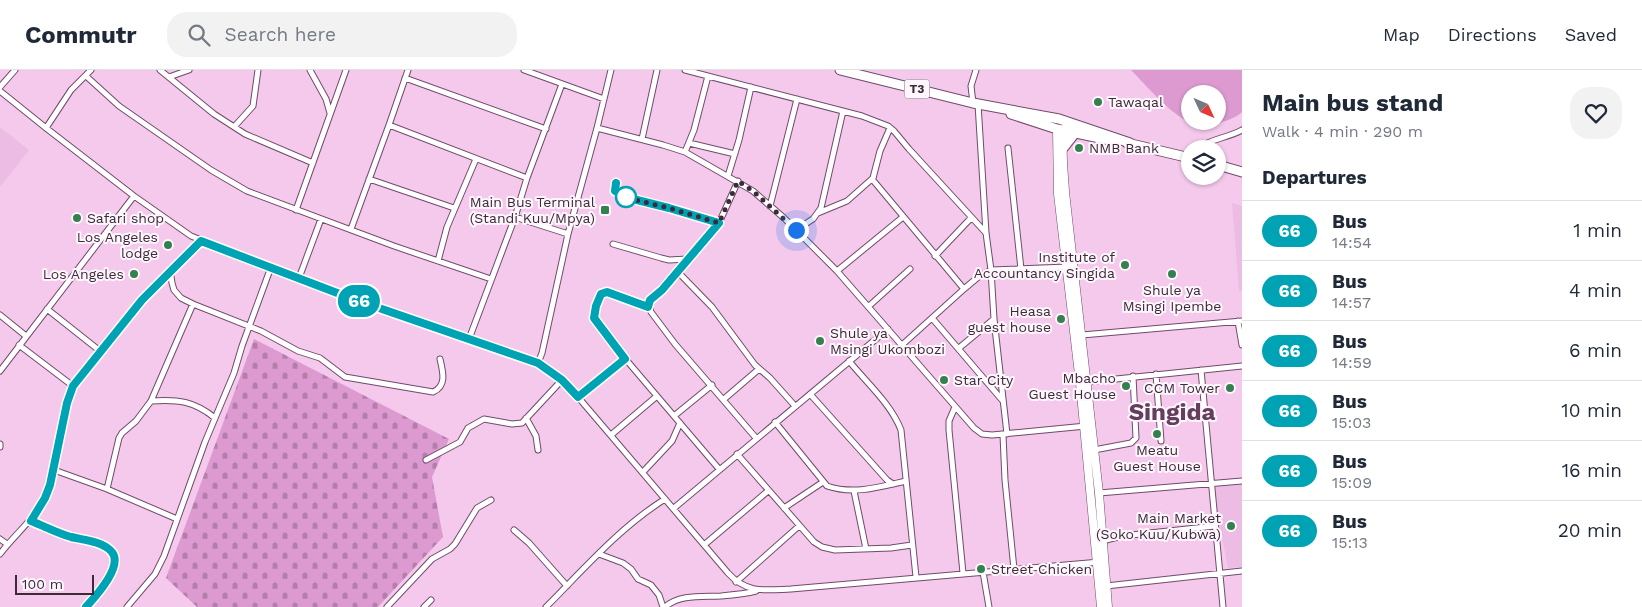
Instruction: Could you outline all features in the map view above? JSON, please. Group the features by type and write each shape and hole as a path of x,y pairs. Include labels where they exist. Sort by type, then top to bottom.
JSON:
{"highway":[{"name":"T3","path":"840,70 976,103 1042,115 1075,133 1105,140 1130,143"},
{"name":"T3","path":"994,107 1032,122 1063,127 1181,154"},
{"path":"1064,147 1075,133"},
{"path":"1226,167 1242,172"}],"main road":[{"path":"1063,127 1070,267 1088,426 1102,607"},
{"path":"1063,127 1058,194 1082,335 1087,382 1088,426 1094,450 1099,493 1102,540 1100,562 1106,586 1108,607"}],"street":[{"path":"14,70 0,89 46,128 134,196 165,219 201,241 538,363 562,380 578,397 736,582 757,591"},
{"path":"46,128 66,97 91,70"},
{"path":"160,70 214,114 234,127 254,139 312,163"},
{"path":"169,77 189,70"},
{"path":"234,127 253,106 258,70"},
{"path":"310,70 326,99 330,113"},
{"path":"296,210 346,70"},
{"path":"351,229 408,70"},
{"path":"524,70 604,99"},
{"path":"538,363 568,234 611,70"},
{"path":"642,140 657,70"},
{"path":"685,70 873,119 890,128 986,233"},
{"path":"976,70 971,86 976,103 994,319 1004,402 1005,480 1014,569"},
{"path":"86,76 119,106 211,170 248,191 490,279"},
{"path":"685,152 696,125 708,76"},
{"path":"405,78 546,129"},
{"path":"469,339 562,84"},
{"path":"728,176 752,88"},
{"path":"770,206 797,99"},
{"path":"796,230 813,219 821,208 843,111"},
{"path":"389,125 527,178"},
{"path":"597,128 685,152 753,191 837,271 955,407 982,434 992,436 1088,426"},
{"path":"818,214 846,201 872,179 875,174 880,151 890,128"},
{"path":"1216,140 1234,135 1242,130"},
{"path":"689,143 735,154"},
{"path":"1008,148 1021,269"},
{"path":"438,261 454,208 476,159"},
{"path":"369,179 454,208"},
{"path":"872,179 964,289"},
{"path":"648,307 650,300 719,223 738,181"},
{"path":"616,183 615,191 623,197 719,223"},
{"path":"0,371 134,196"},
{"path":"837,271 903,216"},
{"path":"515,217 568,234"},
{"path":"935,256 971,218"},
{"path":"299,278 321,219"},
{"path":"0,554 7,544 31,521 45,498 54,470 67,403 73,386 119,327 170,270 201,241"},
{"path":"613,244 669,260 688,259"},
{"path":"127,607 159,567 234,373 271,267"},
{"path":"902,345 977,278 991,270 1070,267"},
{"path":"869,306 910,269"},
{"path":"170,270 174,290 182,298 275,337 298,351 320,358 345,377 433,392 441,386 443,379 440,359"},
{"path":"677,271 712,307 759,369 770,378 795,406"},
{"path":"719,469 625,359 594,318 601,294 607,292 648,307 675,344 756,438"},
{"path":"107,489 119,438 136,421 151,401 193,304"},
{"path":"47,309 100,351"},
{"path":"0,315 26,336"},
{"path":"932,318 1004,402"},
{"path":"959,348 994,319"},
{"path":"1082,335 1240,321 1242,345"},
{"path":"674,508 888,329"},
{"path":"19,345 73,386"},
{"path":"578,397 625,359"},
{"path":"849,362 890,410 898,421 901,430 916,577"},
{"path":"1087,382 1242,366"},
{"path":"724,399 759,369"},
{"path":"1201,370 1223,607"},
{"path":"1156,374 1161,441"},
{"path":"1094,450 1130,443 1136,438 1133,376"},
{"path":"426,460 460,442 468,428 484,419 520,424 562,380"},
{"path":"674,416 712,385"},
{"path":"810,394 887,480 893,484"},
{"path":"611,435 657,396"},
{"path":"151,401 171,399 190,403 215,418"},
{"path":"955,407 949,421 949,430 963,573"},
{"path":"526,418 536,436 538,450"},
{"path":"775,422 827,486 854,491 906,481"},
{"path":"642,472 672,441 680,423"},
{"path":"737,454 814,542 822,547 834,550 912,545"},
{"path":"54,470 107,489 176,519"},
{"path":"1099,493 1242,481"},
{"path":"784,508 823,482"},
{"path":"704,545 768,491"},
{"path":"854,491 866,549"},
{"path":"546,607 618,534 638,517 665,499"},
{"path":"387,607 432,559 455,544 477,508 491,500"},
{"path":"31,521 70,536 85,539 112,551 114,566 109,578 86,607"},
{"path":"736,582 800,526"},
{"path":"1102,540 1122,536 1215,526"},
{"path":"514,530 529,543 567,586"},
{"path":"0,539 7,544"},
{"path":"599,554 623,563 638,580 650,585 659,595 664,607 686,597 735,595 757,591 1100,562"},
{"path":"1106,586 1242,571"},
{"path":"983,572 989,607"},
{"path":"424,607 431,600"}],"shaded area":[{"path":"0,127 29,150 0,187"},
{"path":"1232,203 1242,206 1242,291 1239,291"},
{"name":"Main Market (Soko Kuu/Kubwa)","path":"1242,482 1242,567 1228,568 1212,486"}],"green space":[{"path":"1131,70 1242,70 1242,112 1226,121 1226,85 1181,85 1181,118"},
{"path":"254,339 449,439 432,477 443,537 378,607 197,607 166,578"}],"bus line":[{"name":"66","path":"86,607 103,588 109,578 114,566 112,551 85,539 57,532 31,521 45,498 50,485 67,403 73,386 119,327 170,270 201,241 353,299 538,363 562,380 578,397 625,359 594,318 594,312 601,294 607,292 648,307 650,300 662,290 719,223 623,197 615,191 614,186 616,183"}],"place":[{"name":"Tawaqal","path":"1098,102"},
{"name":"NMB Bank","path":"1079,148"},
{"name":"Main Bus Terminal (Standi Kuu/Mpya)","path":"605,210"},
{"name":"Safari shop","path":"77,218"},
{"name":"Los Angeles lodge","path":"168,245"},
{"name":"Institute of Accountancy Singida","path":"1125,265"},
{"name":"Los Angeles","path":"134,274"},
{"name":"Shule ya Msingi Ipembe","path":"1172,274"},
{"name":"Heasa guest house","path":"1061,319"},
{"name":"Shule ya Msingi Ukombozi","path":"820,341"},
{"name":"Star City","path":"944,380"},
{"name":"Mbacho Guest House","path":"1126,386"},
{"name":"CCM Tower","path":"1230,388"},
{"name":"Meatu Guest House","path":"1157,434"},
{"name":"Main Market (Soko Kuu/Kubwa)","path":"1231,526"},
{"name":"Street Chicken","path":"981,569"}],"district":[{"name":"Singida","path":"1172,412"}],"route":[{"path":"626,197 623,197 719,223 738,181 753,191 796,230"}]}
